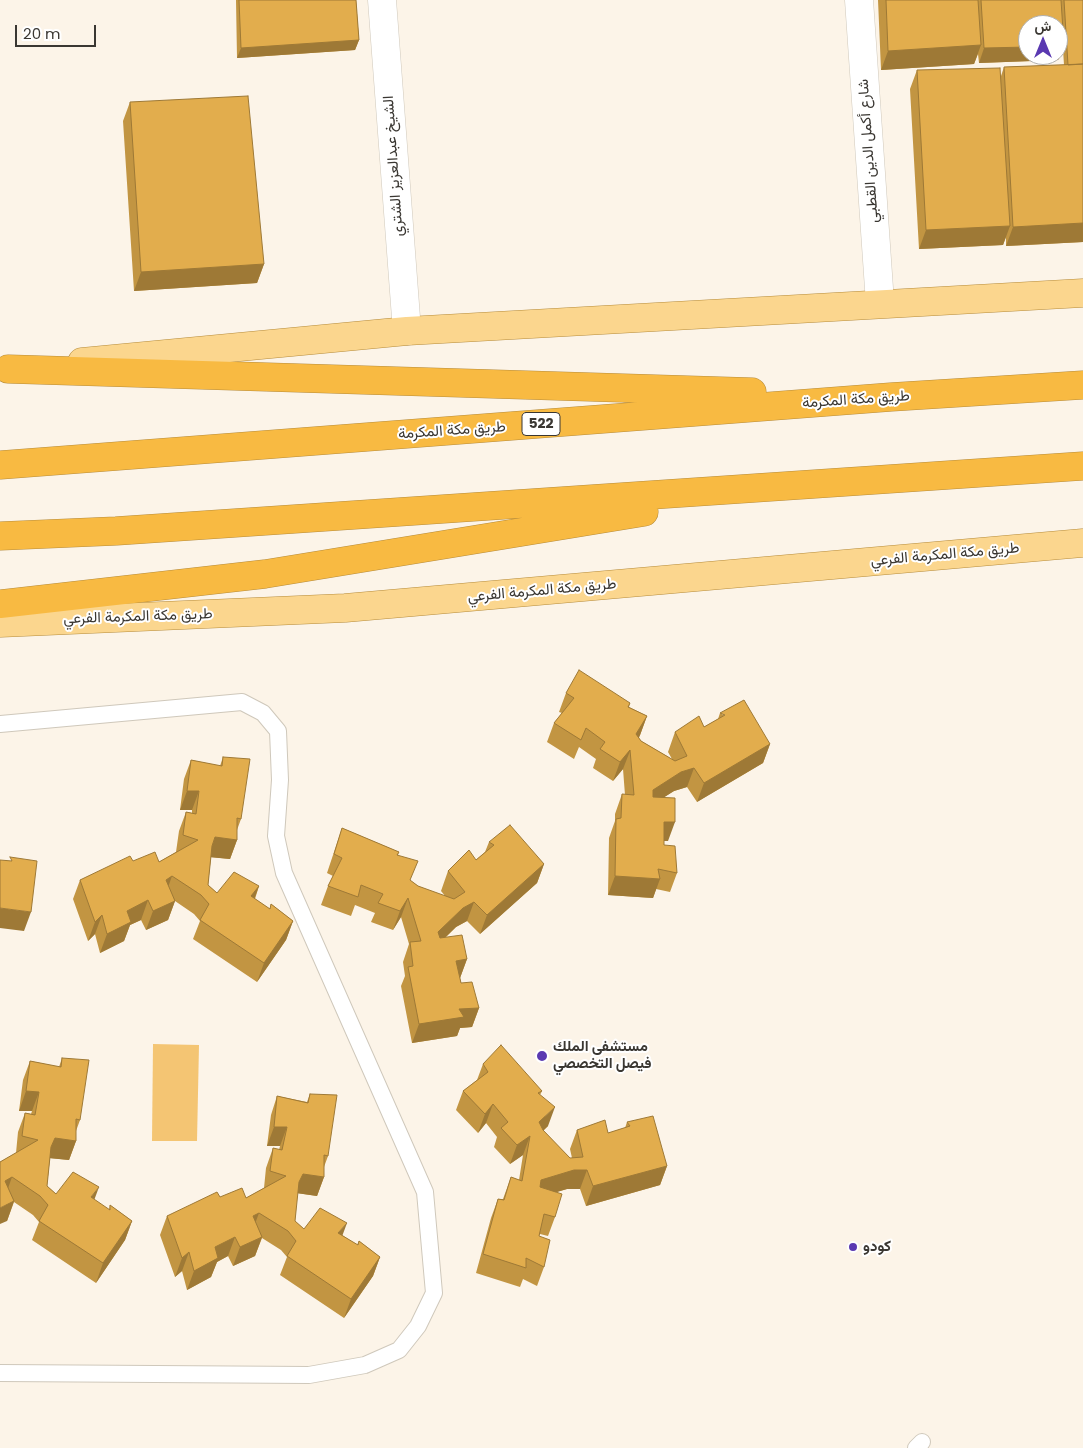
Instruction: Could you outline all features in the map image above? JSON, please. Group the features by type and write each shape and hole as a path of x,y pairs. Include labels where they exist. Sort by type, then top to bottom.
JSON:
{"highway":[{"path":"4,369 891,397"},
{"name":"طريق مكة المكرمة","path":"0,465 1083,384"},
{"path":"0,536 116,531 1083,466"},
{"path":"0,604 265,574 803,486"}],"main road":[{"path":"4,369 407,332 880,303 1083,293"},
{"path":"891,397 1083,371"},
{"name":"طريق مكة المكرمة الفرعي","path":"0,623 345,608 1083,543"}],"street":[{"name":"الشيخ عبدالعزيز الشتري","path":"382,0 407,332"},
{"name":"شارع أكمل الدين القطبي","path":"859,0 880,303"}],"lane":[{"path":"0,724 242,702 264,713 278,731 280,780 276,836 284,873 425,1192 434,1293 418,1326 399,1350 365,1365 309,1375 0,1373"}],"shaded area":[{"path":"153,1044 199,1045 197,1141 152,1141"}],"building":[{"path":"239,0 356,0 359,40 241,48"},
{"path":"886,0 978,0 981,45 888,51"},
{"path":"981,0 1061,0 1062,15 1018,15 1018,47 984,48"},
{"path":"1064,0 1083,0 1083,64 1068,65 1068,15 1065,15"},
{"path":"1083,64 1083,223 1013,227 1004,67"},
{"path":"1000,68 1010,226 926,230 917,70"},
{"path":"248,96 264,264 141,272 130,102"},
{"path":"579,670 630,703 628,707 647,716 636,734 641,741 675,761 687,756 675,732 699,716 704,727 725,715 720,713 744,700 770,744 704,783 694,768 681,772 653,790 653,797 675,798 675,822 664,822 664,845 675,846 677,873 658,869 660,879 615,876 616,819 621,818 622,794 634,795 630,750 620,762 600,749 605,742 586,728 581,740 554,723 574,698 566,693"},
{"path":"223,757 250,759 241,819 237,818 237,840 215,837 212,846 208,885 217,893 234,872 259,886 251,896 270,909 271,904 293,921 264,963 200,920 209,904 201,895 172,876 166,880 175,901 153,911 148,900 127,911 131,922 107,934 102,915 95,922 80,880 130,856 133,861 155,852 159,862 198,840 183,835 186,812 196,814 199,791 187,791 191,760 222,766"},
{"path":"510,825 544,864 487,915 474,902 463,908 438,932 440,938 462,935 467,959 456,961 461,983 472,982 479,1008 459,1009 464,1017 419,1024 408,967 413,966 410,942 421,941 408,898 400,911 378,903 383,894 361,885 358,897 328,886 342,858 334,854 342,828 399,852 397,855 418,861 410,880 418,886 454,899 465,892 448,871 469,850 476,860 494,845 489,842"},
{"path":"10,857 37,861 31,912 0,908 0,860 12,861"},
{"path":"501,1045 542,1091 538,1093 555,1107 539,1122 543,1130 570,1158 583,1157 577,1130 605,1120 608,1133 630,1126 627,1122 653,1116 667,1166 593,1186 587,1170 574,1170 541,1180 540,1187 562,1194 555,1217 544,1214 539,1236 550,1240 544,1267 526,1258 526,1268 483,1254 498,1199 504,1200 511,1177 522,1181 530,1136 517,1145 501,1128 508,1122 493,1104 485,1114 463,1091 488,1072 483,1064"},
{"path":"62,1058 89,1060 80,1120 76,1119 76,1141 55,1138 51,1147 47,1186 56,1194 73,1172 99,1187 91,1197 110,1210 110,1205 132,1221 103,1263 39,1221 48,1205 40,1196 12,1177 5,1181 14,1201 0,1208 0,1162 38,1140 22,1136 25,1113 35,1115 39,1092 26,1091 30,1061 61,1067"},
{"path":"310,1094 337,1095 328,1156 324,1155 324,1177 303,1174 299,1182 295,1221 304,1229 320,1208 347,1223 338,1233 358,1245 359,1241 380,1257 351,1299 287,1256 296,1241 288,1231 259,1213 253,1216 262,1237 240,1247 235,1237 215,1247 218,1258 194,1271 189,1252 182,1258 167,1216 217,1192 220,1197 242,1188 246,1198 286,1176 270,1171 273,1148 282,1150 287,1127 274,1127 277,1096 308,1103"}],"place":[{"name":"مستشفى الملك فيصل التخصصي","path":"542,1056"},
{"name":"كودو","path":"853,1247"}]}
